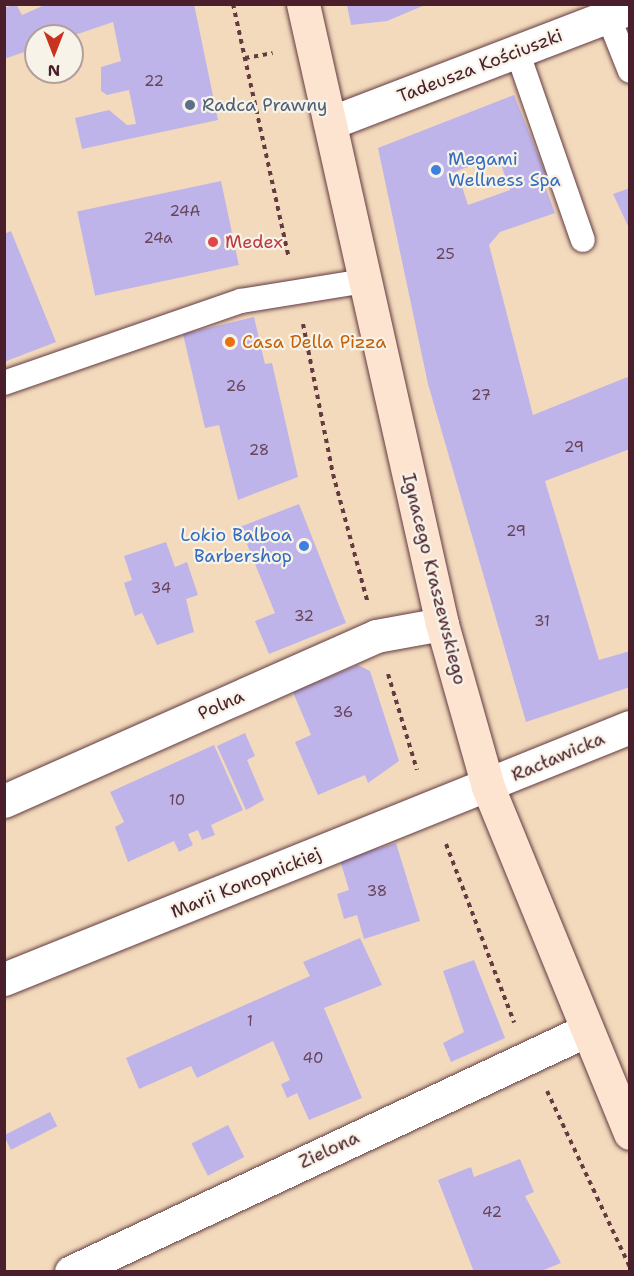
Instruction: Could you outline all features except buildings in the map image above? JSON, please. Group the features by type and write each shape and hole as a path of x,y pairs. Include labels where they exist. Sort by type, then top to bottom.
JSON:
{"street":[{"name":"Ignacego Kraszewskiego","path":"303,4 442,624 488,787 630,1133"},
{"name":"Tadeusza Kościuszki","path":"330,123 619,12"},
{"name":"Polna","path":"4,801 376,636 442,624"},
{"name":"Racławicka","path":"488,787 630,727"},
{"name":"Marii Konopnickiej","path":"4,979 488,787"},
{"name":"Zielona","path":"71,1272 587,1030"}],"lane":[{"path":"619,12 630,71"},
{"path":"517,51 583,240"},
{"path":"4,383 241,302 364,281"}],"path":[{"path":"500,991 630,1267"}],"place":[{"name":"Radca Prawny","path":"190,105"},
{"name":"Megami Wellness Spa","path":"436,170"},
{"name":"Medex","path":"213,242"},
{"name":"Casa Della Pizza","path":"230,342"},
{"name":"Lokio Balboa Barbershop","path":"304,546"}]}
